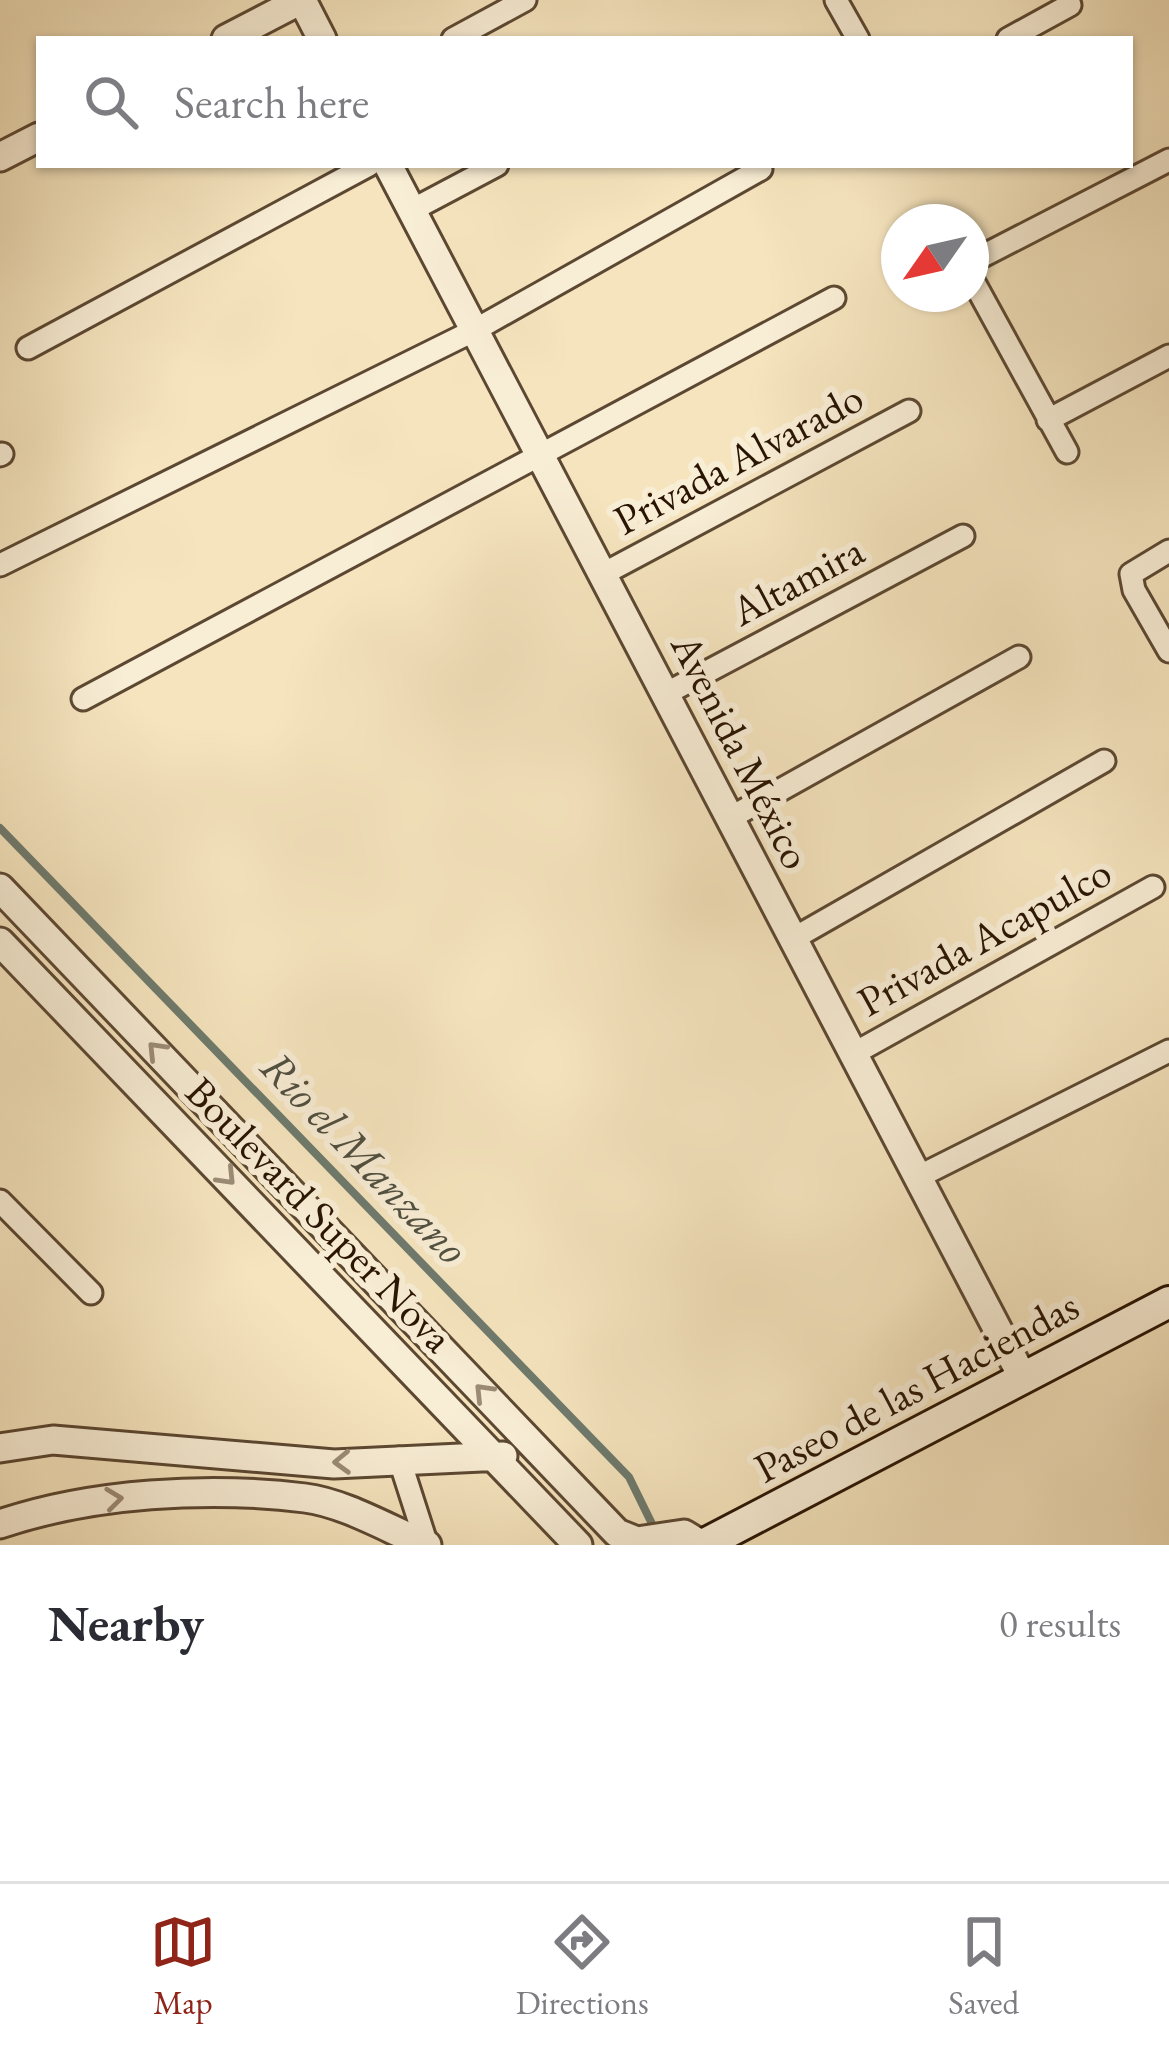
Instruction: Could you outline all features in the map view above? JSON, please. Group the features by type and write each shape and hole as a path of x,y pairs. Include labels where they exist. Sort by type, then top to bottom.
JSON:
{"main road":[{"name":"Paseo de las Haciendas","path":"703,1545 1169,1302"}],"street":[{"path":"232,36 301,0 320,36"},
{"path":"459,36 525,0"},
{"path":"836,0 856,36"},
{"path":"1011,36 1041,9 1070,4"},
{"path":"0,158 36,139"},
{"path":"989,253 1169,160"},
{"path":"28,348 363,168"},
{"name":"Avenida México","path":"390,168 1022,1376"},
{"path":"412,210 491,168"},
{"path":"0,565 475,330 761,169"},
{"path":"82,699 834,298"},
{"path":"989,310 1067,452"},
{"path":"1048,420 1169,356"},
{"name":"Privada Alvarado","path":"604,574 909,411"},
{"name":"Altamira","path":"667,693 963,536"},
{"path":"1169,551 1131,574 1134,590 1169,652"},
{"path":"730,818 1019,658"},
{"path":"791,940 1104,761"},
{"name":"Privada Acapulco","path":"854,1054 1153,887"},
{"name":"Boulevard Super Nova","path":"0,888 543,1454 604,1539 637,1541 684,1534 703,1545"},
{"name":"Boulevard Super Nova","path":"0,942 578,1545"},
{"path":"920,1176 1169,1051"},
{"path":"0,1201 92,1293"},
{"path":"0,1448 53,1440 334,1463 543,1454"},
{"path":"399,1458 427,1545"},
{"path":"0,1524 48,1508 147,1495 309,1498 427,1545"}],"waterway":[{"name":"Rio el Manzano","path":"0,828 629,1477 656,1532"}]}
